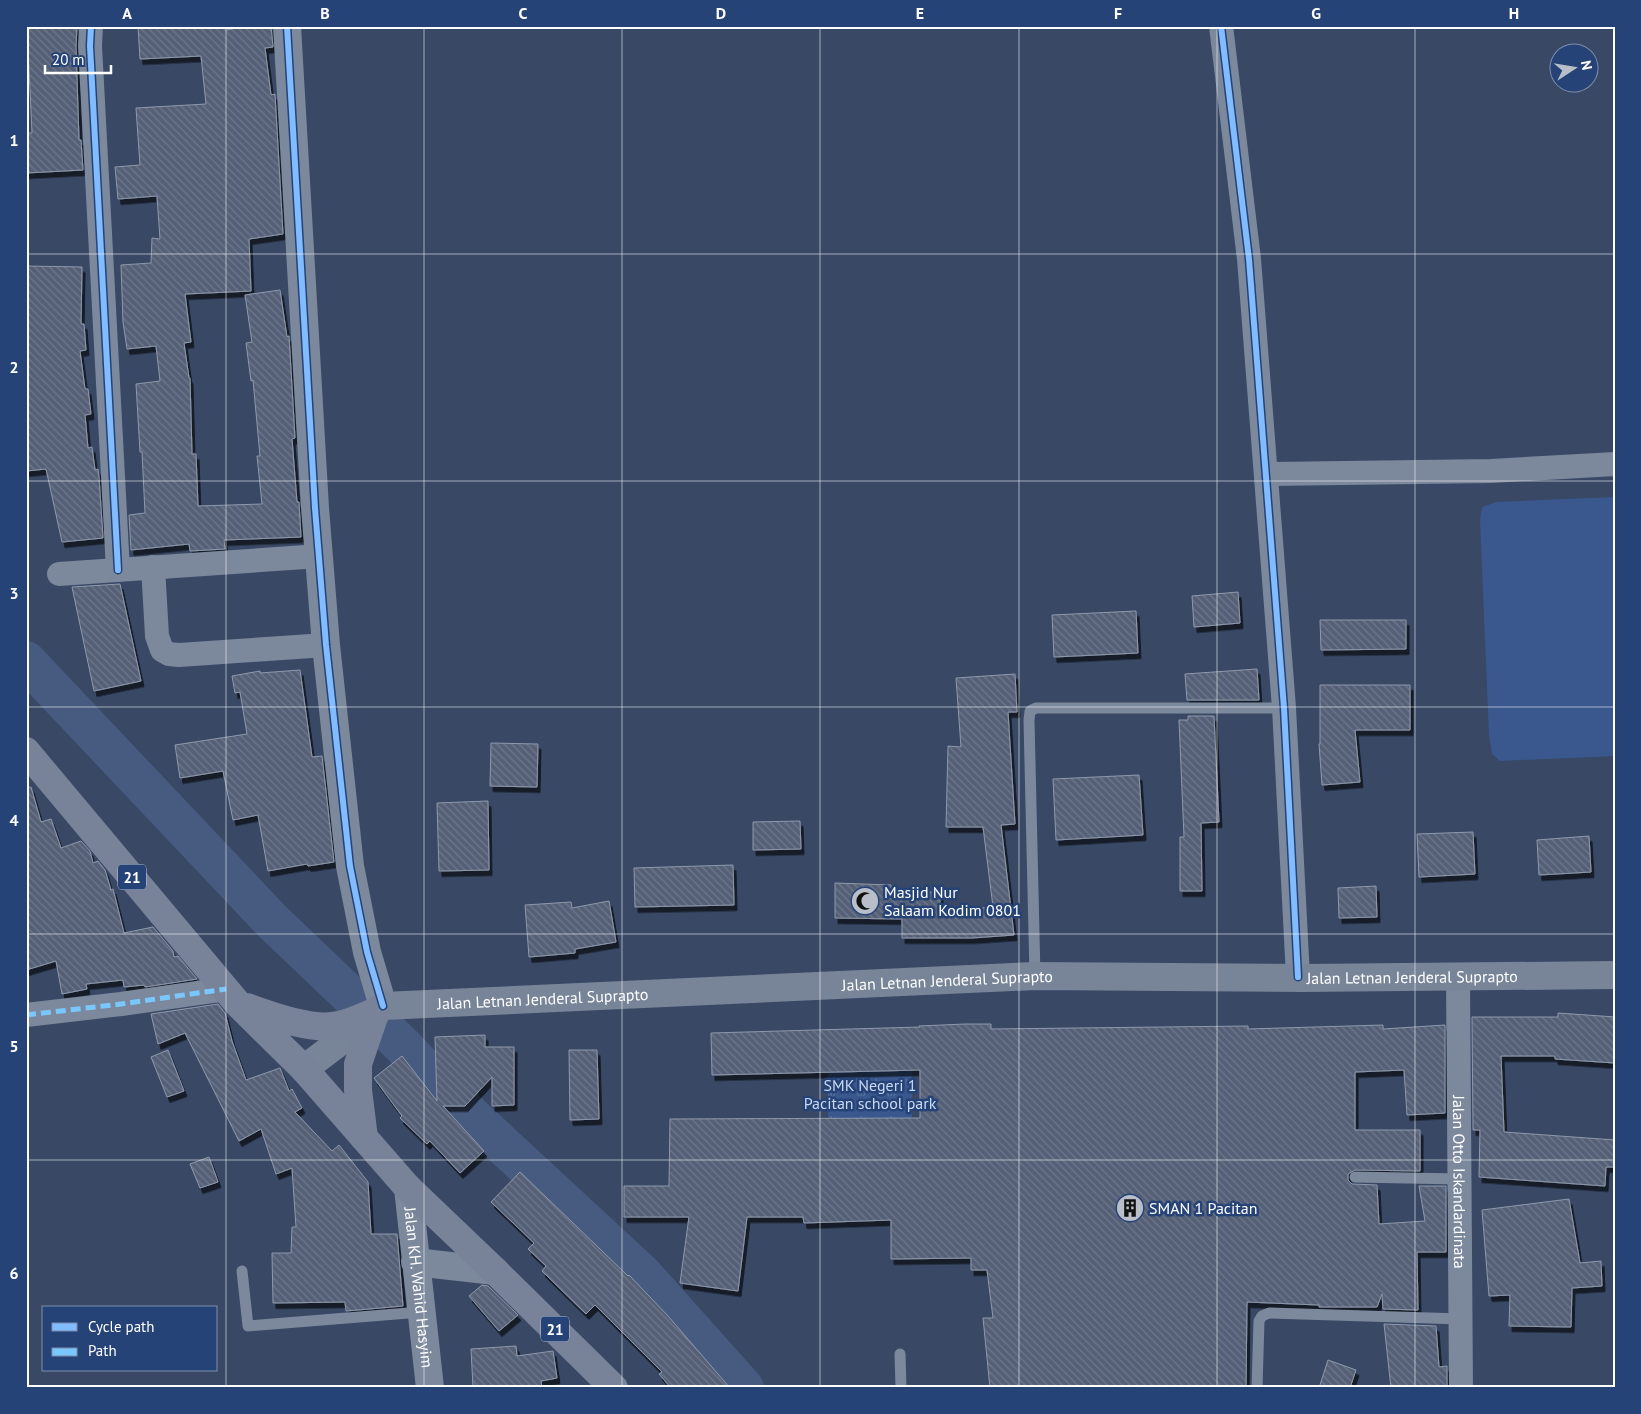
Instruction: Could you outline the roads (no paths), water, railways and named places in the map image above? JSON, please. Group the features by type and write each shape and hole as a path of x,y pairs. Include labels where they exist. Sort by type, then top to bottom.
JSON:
{"highway":[{"name":"21","path":"26,751 232,996 304,1069 408,1188 614,1388"},
{"path":"232,996 281,1019 316,1025 339,1025 372,1015"},
{"path":"364,1138 358,1090 358,1064 372,1015"}],"main road":[{"name":"Jalan Letnan Jenderal Suprapto","path":"372,1015 1035,968 1298,977 1615,975"},
{"path":"304,1069 372,1015"}],"street":[{"path":"91,26 90,46 118,570"},
{"path":"287,26 315,508 326,645 350,866 367,952 372,1015"},
{"path":"1221,26 1249,259 1284,708 1298,977"},
{"path":"1266,474 1491,471 1615,464"},
{"path":"59,574 320,556"},
{"path":"153,567 157,636 162,650 169,654 179,655 326,645"},
{"name":"Jalan Otto Iskandardinata","path":"1458,976 1461,1388"},
{"path":"26,1015 121,1004 232,996"},
{"name":"Jalan KH. Wahid Hasyim","path":"408,1188 430,1388"},
{"path":"415,1262 495,1271"}],"lane":[{"path":"1035,968 1030,712 1036,708 1284,708"},
{"path":"1356,1177 1459,1179"},
{"path":"242,1272 248,1326 421,1312"},
{"path":"1257,1388 1259,1321 1262,1316 1269,1313 1461,1319"},
{"path":"900,1354 901,1388"}],"waterway":[{"path":"26,661 272,921 403,1046 454,1100 643,1275 744,1388"}],"place":[{"name":"Masjid Nur Salaam Kodim 0801","path":"865,901"},
{"name":"SMAN 1 Pacitan","path":"1130,1208"}],"park label":[{"name":"SMK Negeri 1 Pacitan school park","path":"870,1094"}]}
